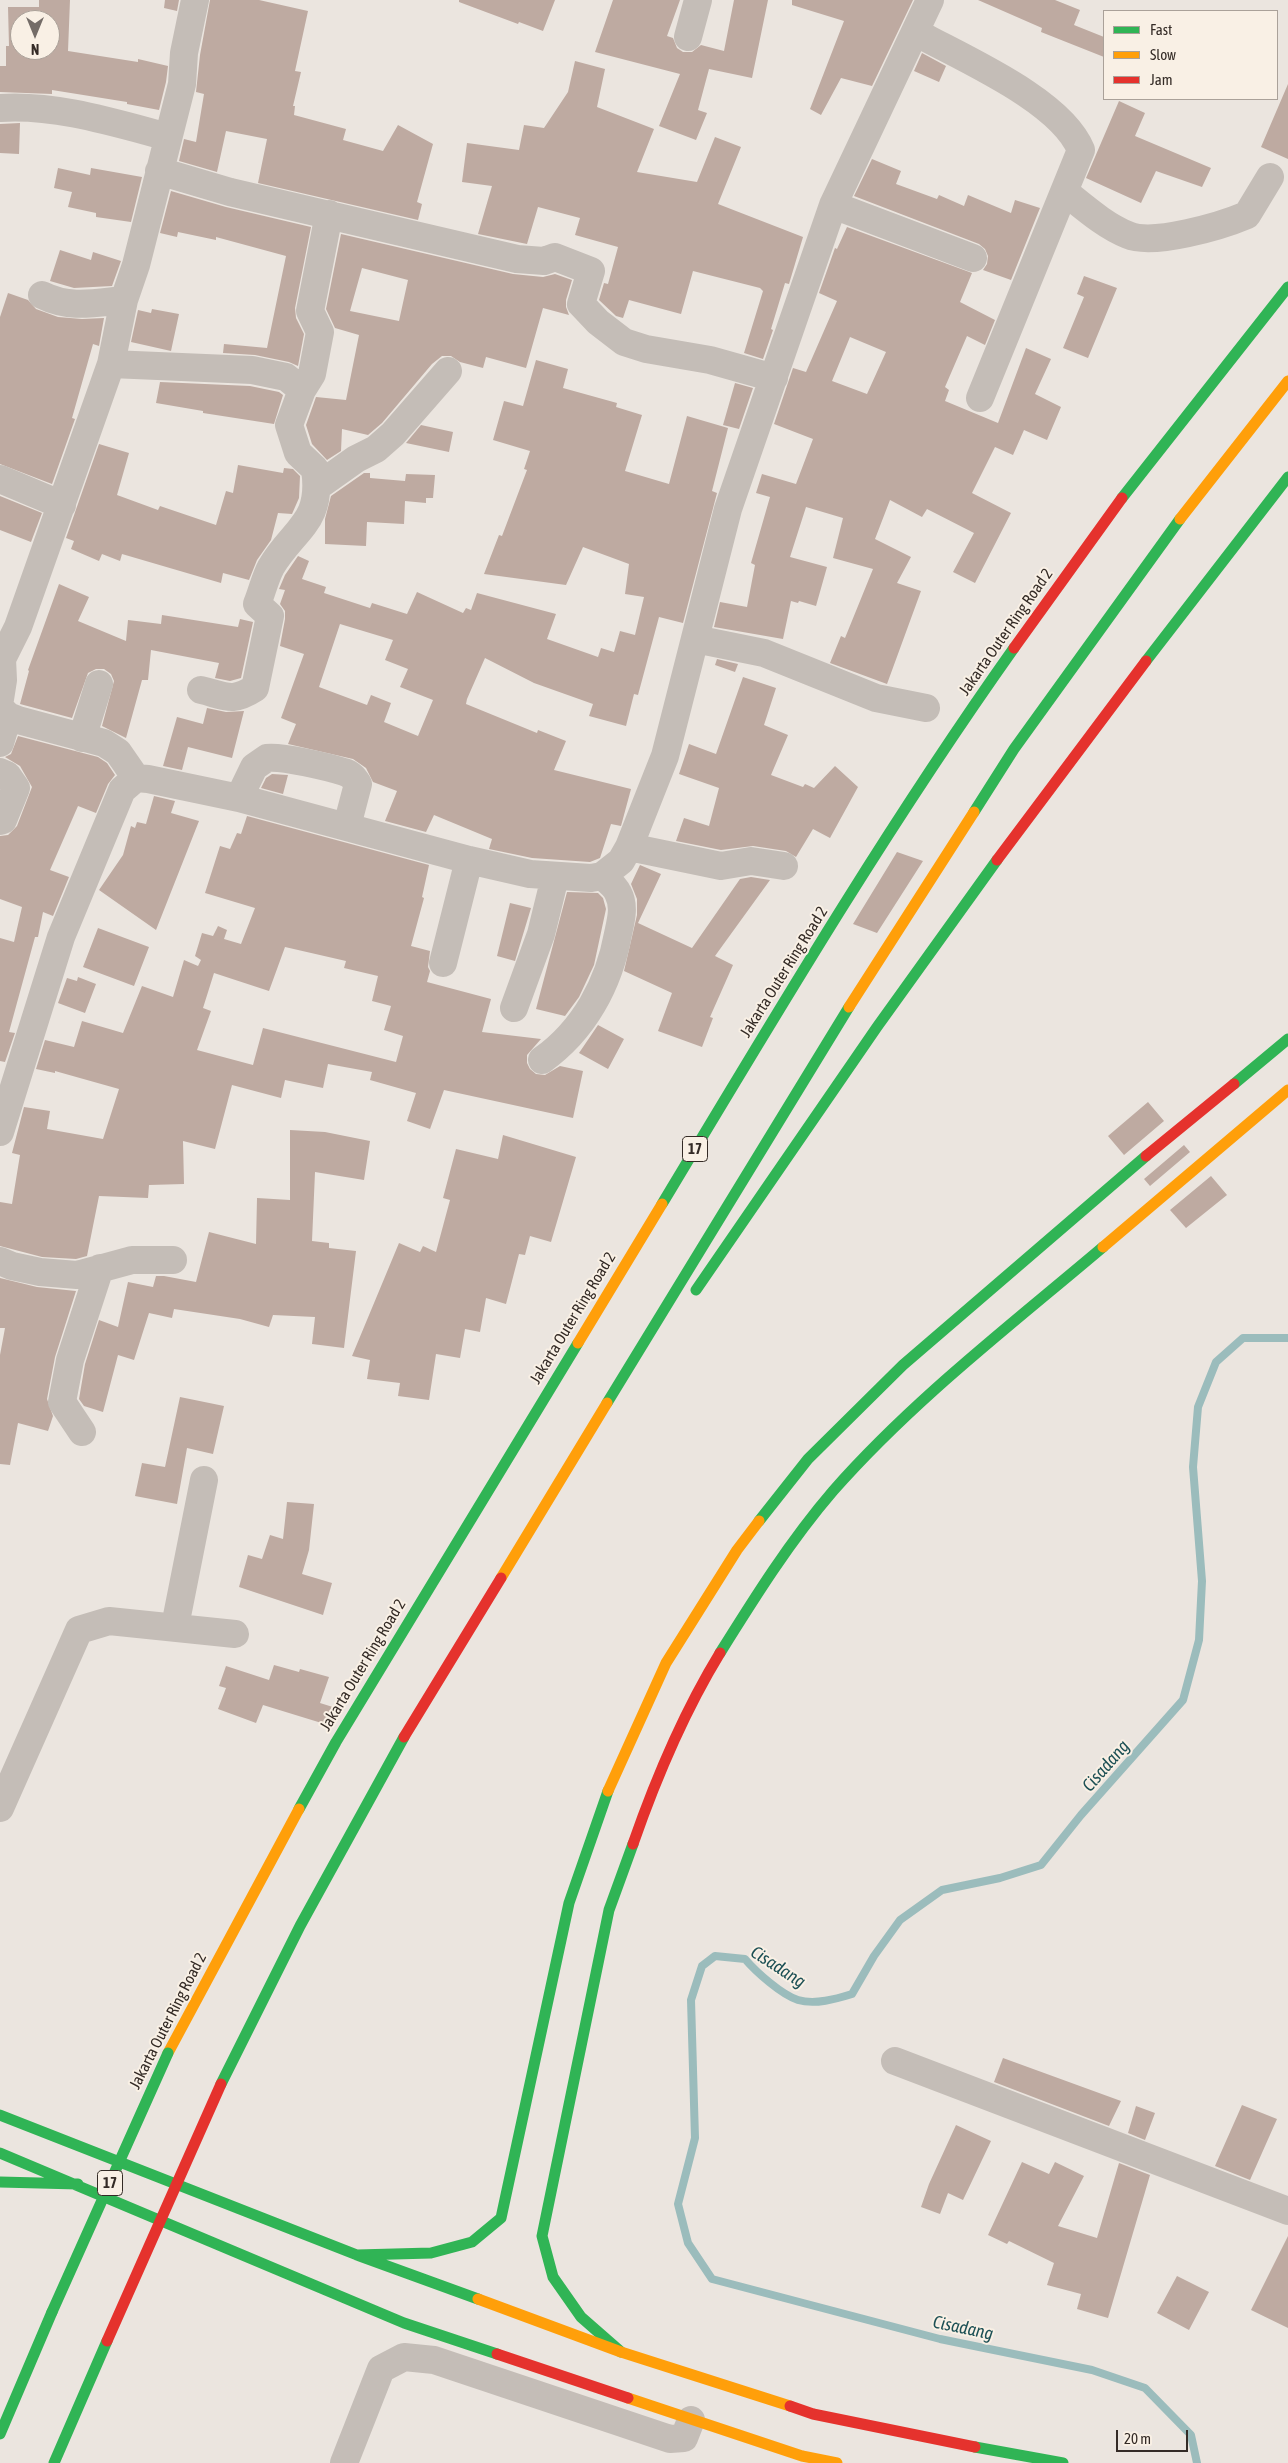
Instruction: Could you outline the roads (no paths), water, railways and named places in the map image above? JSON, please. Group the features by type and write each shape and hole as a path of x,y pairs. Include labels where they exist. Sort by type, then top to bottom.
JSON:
{"main road":[{"name":"Jakarta Outer Ring Road 2","path":"0,2434 52,2312 168,2053 249,1899 336,1742 803,971 960,724 1113,509 1288,287"},
{"path":"54,2463 221,2084 300,1926 382,1776 853,1000 1014,749 1163,541 1288,381"},
{"path":"691,1298 877,1027 1045,794 1288,477"},
{"path":"357,2255 431,2253 472,2242 501,2218 569,1903 607,1793 666,1662 738,1550 808,1459 903,1365 1159,1144 1288,1039"},
{"path":"621,2352 581,2317 559,2285 554,2277 542,2236 609,1910 650,1796 702,1682 768,1575 833,1492 921,1401 1288,1090"},
{"path":"521,1545 640,1373"},
{"path":"0,2115 357,2255 621,2352 813,2414 1002,2454 1063,2463"},
{"path":"0,2153 78,2184 404,2323 802,2456 836,2463"},
{"path":"0,2182 78,2184"}],"street":[{"path":"0,744 3,708 2,658 18,627 111,364 124,300 136,265 182,84 184,53 195,0"},
{"path":"688,37 698,0"},
{"path":"0,1132 61,938 122,790 136,778 239,798 469,860 555,877 578,879 602,876 621,861 630,847 665,756 728,509 833,205 930,0"},
{"path":"915,32 1015,87 1054,112 1081,150 980,398"},
{"path":"0,108 18,106 66,113 168,136"},
{"path":"159,171 230,192 517,259 544,261 556,257 591,271 582,304 598,322 624,342 646,349 710,360 774,378"},
{"path":"1065,192 1127,235 1152,240 1246,215 1270,177"},
{"path":"833,205 973,258"},
{"path":"201,690 241,697 255,688 270,616 257,604 271,568 307,523 318,486 315,469 298,454 289,425 302,390 312,374 320,332 310,311 329,214"},
{"path":"42,295 59,304 124,300"},
{"path":"111,364 252,370 286,377 302,390"},
{"path":"318,486 376,449 393,434 448,371"},
{"path":"0,479 62,505"},
{"path":"696,639 764,653 876,698 926,708"},
{"path":"82,738 99,684"},
{"path":"3,708 82,738 104,743 118,752 136,778"},
{"path":"239,798 256,764 267,758 280,758 344,772 354,777 358,784 347,826"},
{"path":"0,772 7,775 16,788 3,820 0,821"},
{"path":"630,847 722,866 752,861 784,866"},
{"path":"443,963 469,860"},
{"path":"542,1060 560,1047 588,1012 606,978 616,949 622,915 622,902 618,891 602,876"},
{"path":"514,1008 541,934 555,877"},
{"path":"0,1261 12,1266 62,1275 77,1275 132,1260 173,1260"},
{"path":"82,1432 62,1402 70,1360 100,1268"},
{"path":"175,1626 204,1480"},
{"path":"0,1808 79,1630 109,1621 175,1626 235,1634"},
{"path":"895,2061 1288,2210"},
{"path":"344,2463 381,2369 404,2357 434,2360 670,2439 684,2438 692,2420"}],"waterway":[{"name":"Cisadang","path":"1197,2463 1191,2435 1145,2388 1092,2370 940,2339 712,2279 688,2243 678,2204 695,2138 691,2000 702,1966 715,1956 745,1959 770,1982 798,2000 818,2002 852,1994 874,1956 900,1920 942,1890 1000,1878 1041,1865 1081,1815 1183,1700 1199,1640 1202,1581 1193,1467 1198,1407 1216,1362 1243,1338 1288,1338"}]}
